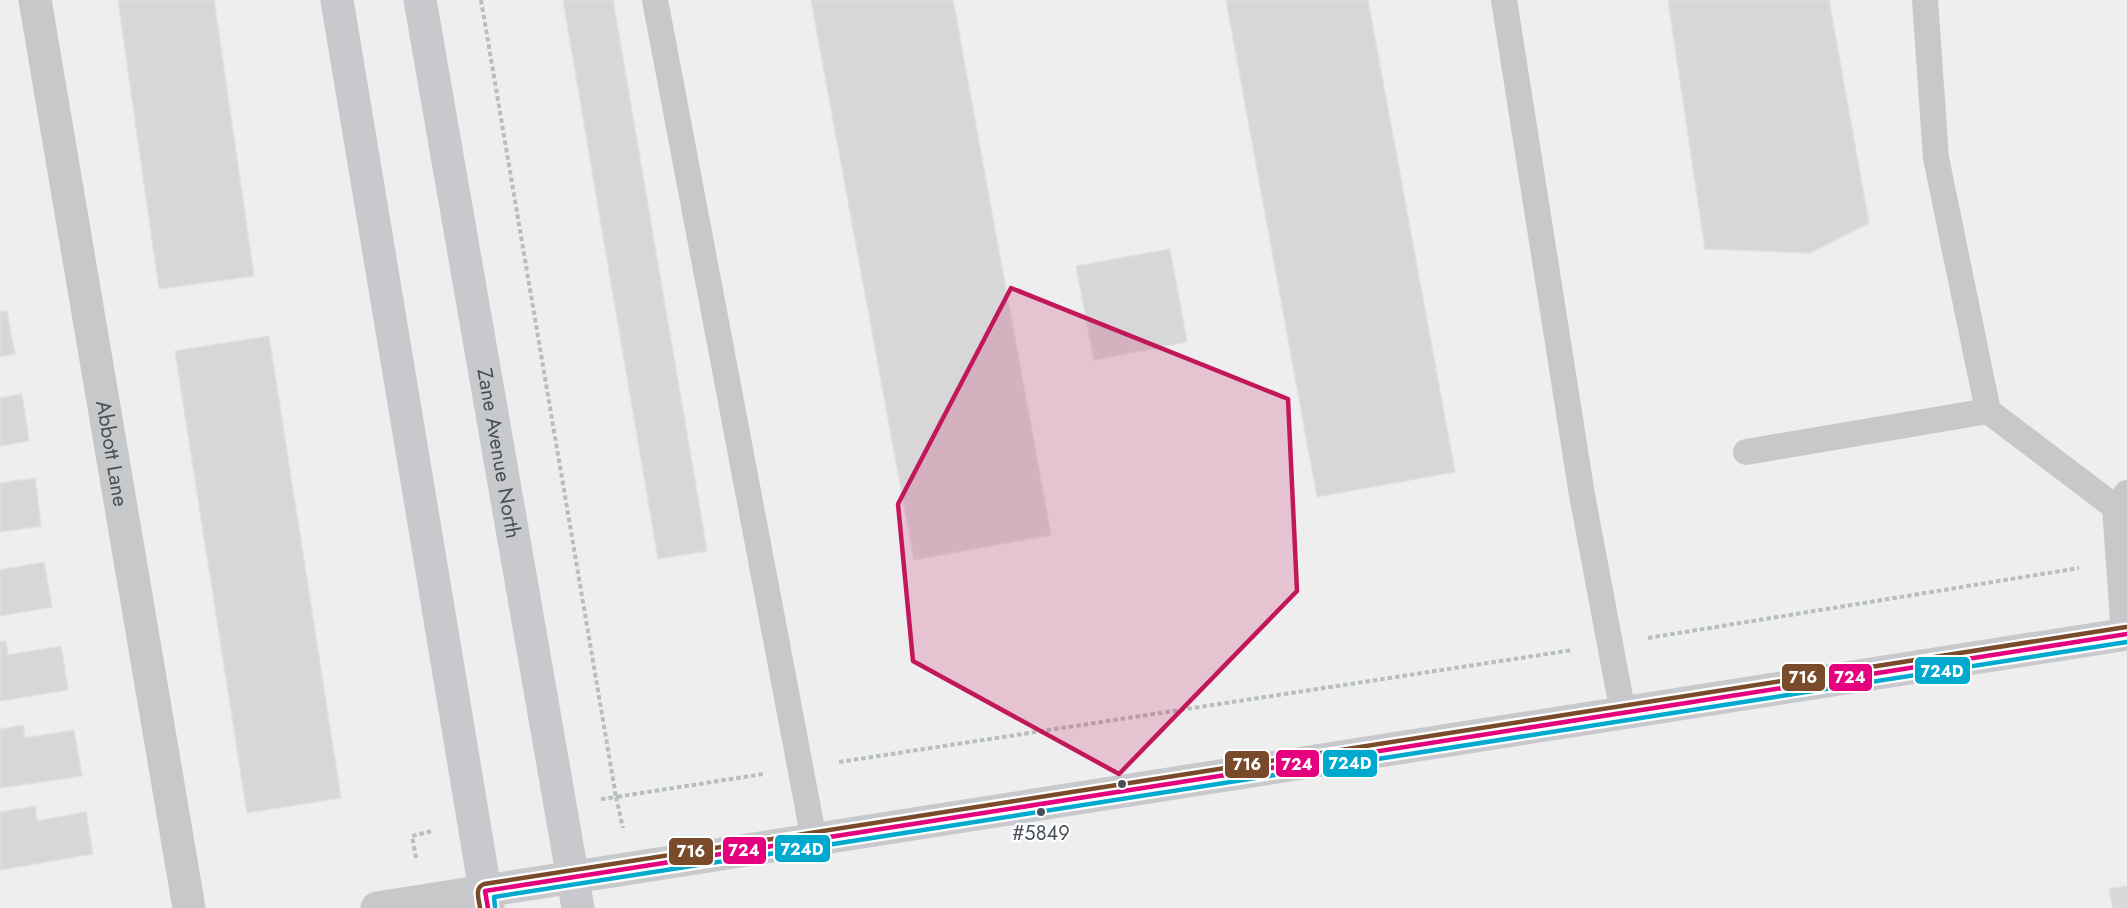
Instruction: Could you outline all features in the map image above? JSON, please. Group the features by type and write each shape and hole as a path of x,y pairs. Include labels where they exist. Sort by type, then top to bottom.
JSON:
{"street":[{"name":"Abbott Lane","path":"35,0 189,908"},
{"path":"337,0 487,899"},
{"name":"Zane Avenue North","path":"420,0 575,893"},
{"path":"377,908 575,893 814,840 2125,634"}],"lane":[{"path":"655,0 814,840"},
{"path":"1504,0 1582,495 1623,713"},
{"path":"1925,0 1936,158 1988,411"},
{"path":"1746,452 1988,411 2121,500 2118,561 2125,634"}],"path":[{"path":"481,0 616,797 1610,644 2118,561"}],"highlighted area":[{"path":"1011,288 1288,399 1297,591 1119,774 913,661 898,504"}],"building":[{"path":"118,0 214,0 254,276 159,289"},
{"path":"563,0 613,0 707,551 658,559"},
{"path":"811,0 953,0 1051,535 914,560"},
{"path":"1226,0 1368,0 1455,472 1317,497"},
{"path":"1668,0 1829,0 1869,223 1810,253 1705,249"},
{"path":"1170,249 1187,342 1094,360 1076,266"},
{"path":"7,311 15,354 0,357 0,312"},
{"path":"269,336 341,798 247,813 175,351"},
{"path":"22,394 29,441 0,446 0,398"},
{"path":"35,478 41,526 0,532 0,483"},
{"path":"44,562 52,607 0,616 0,570"},
{"path":"6,641 8,655 61,646 68,690 0,701 0,642"},
{"path":"23,725 25,738 74,730 82,776 0,788 0,729"},
{"path":"35,806 37,821 86,812 93,854 0,870 0,812"},
{"path":"2127,886 2127,908 2113,908 2109,889"}],"transit line":[{"name":"716","path":"480,908 478,891 484,884 2126,627"},
{"name":"724","path":"488,908 485,891 2127,634"},
{"name":"724D","path":"495,907 494,897 2127,642"}],"place":[{"name":"#5849","path":"1041,812"}]}
